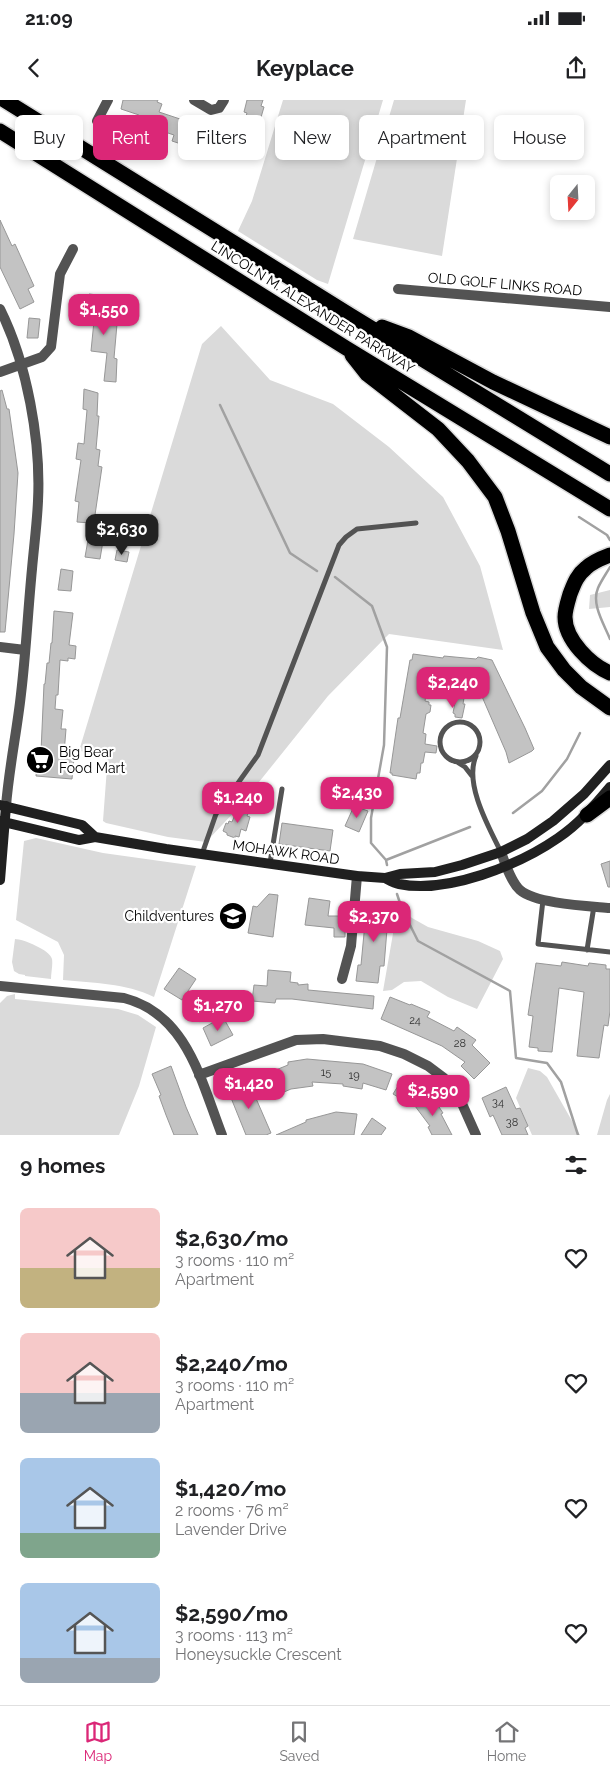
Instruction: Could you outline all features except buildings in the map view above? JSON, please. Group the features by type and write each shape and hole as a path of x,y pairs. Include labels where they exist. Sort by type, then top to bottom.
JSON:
{"highway":[{"name":"LINCOLN M. ALEXANDER PARKWAY","path":"4,100 610,474"},
{"name":"LINCOLN M. ALEXANDER PARKWAY","path":"0,131 346,348 610,509"},
{"path":"350,315 409,337 494,382 610,437"},
{"path":"346,348 367,374 438,429 468,461 495,497 508,531 533,613 547,647 564,670 581,688 610,708"},
{"path":"610,555 587,566 576,578 565,618 576,644 586,658 610,673"},
{"path":"586,815 610,798"}],"main road":[{"name":"MOHAWK ROAD","path":"3,821 79,840 95,837 270,864 385,878 400,874 444,870 501,852 527,839 553,821 584,794 610,765"},
{"name":"MOHAWK ROAD","path":"385,878 398,884 438,885 463,880 506,866 532,854 559,838 586,815 610,787"},
{"name":"MOHAWK ROAD","path":"3,806 82,825 95,837"},
{"path":"0,880 3,806"}],"street":[{"path":"101,115 108,100"},
{"path":"194,100 211,110 219,108 224,100"},
{"path":"0,372 42,357 51,348 60,274 74,249"},
{"name":"OLD GOLF LINKS ROAD","path":"398,289 610,307"},
{"path":"0,309 8,325 21,366 34,425 38,482 25,650 3,806"},
{"path":"0,647 25,650"},
{"path":"501,852 506,866 519,889 529,896 543,900 610,908"},
{"path":"342,979 351,946 357,876"},
{"path":"0,986 124,998 154,1011 173,1027 186,1045 222,1135"},
{"path":"199,1075 296,1040 323,1039 380,1046 404,1054 428,1066 444,1078 459,1097 476,1135"}],"lane":[{"path":"202,854 216,814 258,755 339,545 357,529 416,523"},
{"path":"472,776 465,767 448,758 440,746 442,732 453,723 463,721 476,728 480,734 480,749 472,765 472,776 489,828 501,852"},
{"path":"456,762 464,762 476,755"},
{"path":"270,864 282,789"},
{"path":"543,900 538,944 610,952"},
{"path":"587,950 594,906"}],"shaded area":[{"path":"283,100 383,100 379,115 359,115 359,160 365,160 328,284 317,280 238,231 252,201 275,126 275,160 349,160 349,115 278,115"},
{"path":"394,100 466,100 464,115 390,115"},
{"path":"376,160 457,160 442,256 353,239"},
{"path":"221,326 270,380 333,404 389,447 443,497 480,566 503,650 389,634 328,696 239,807 206,842 168,837 103,821 108,754 79,751 202,344"},
{"path":"610,590 610,607 589,609 590,595"},
{"path":"36,838 103,853 196,866 154,997 121,986 63,980 64,955 58,942 16,920 24,841"},
{"path":"398,905 412,918 428,927 478,941 500,951 503,959 477,1009 448,997 421,981 404,982 392,990 383,991"},
{"path":"15,939 36,946 50,956 52,959 51,979 25,976 14,971 12,962"},
{"path":"15,994 15,999 118,1009 138,1015 156,1027 139,1086 119,1135 0,1135 0,1003 7,996"},
{"path":"528,1068 540,1071 547,1077 580,1135 532,1135 516,1098"},
{"path":"610,1094 610,1135 597,1135 607,1100"}],"waterway":[{"path":"220,405 290,553 317,571"},
{"path":"579,517 607,535 610,540"},
{"path":"610,567 596,594 599,614 610,639"},
{"path":"335,577 372,606 387,647 384,745 371,818 371,843 386,860 387,865"},
{"path":"513,813 542,791 567,759 580,733"},
{"path":"386,860 470,827"},
{"path":"397,894 402,909 418,941 510,991 516,1058 547,1063 561,1082 578,1135"}],"place":[{"name":"Big Bear Food Mart","path":"40,760"},
{"name":"Childventures","path":"233,916"}]}
